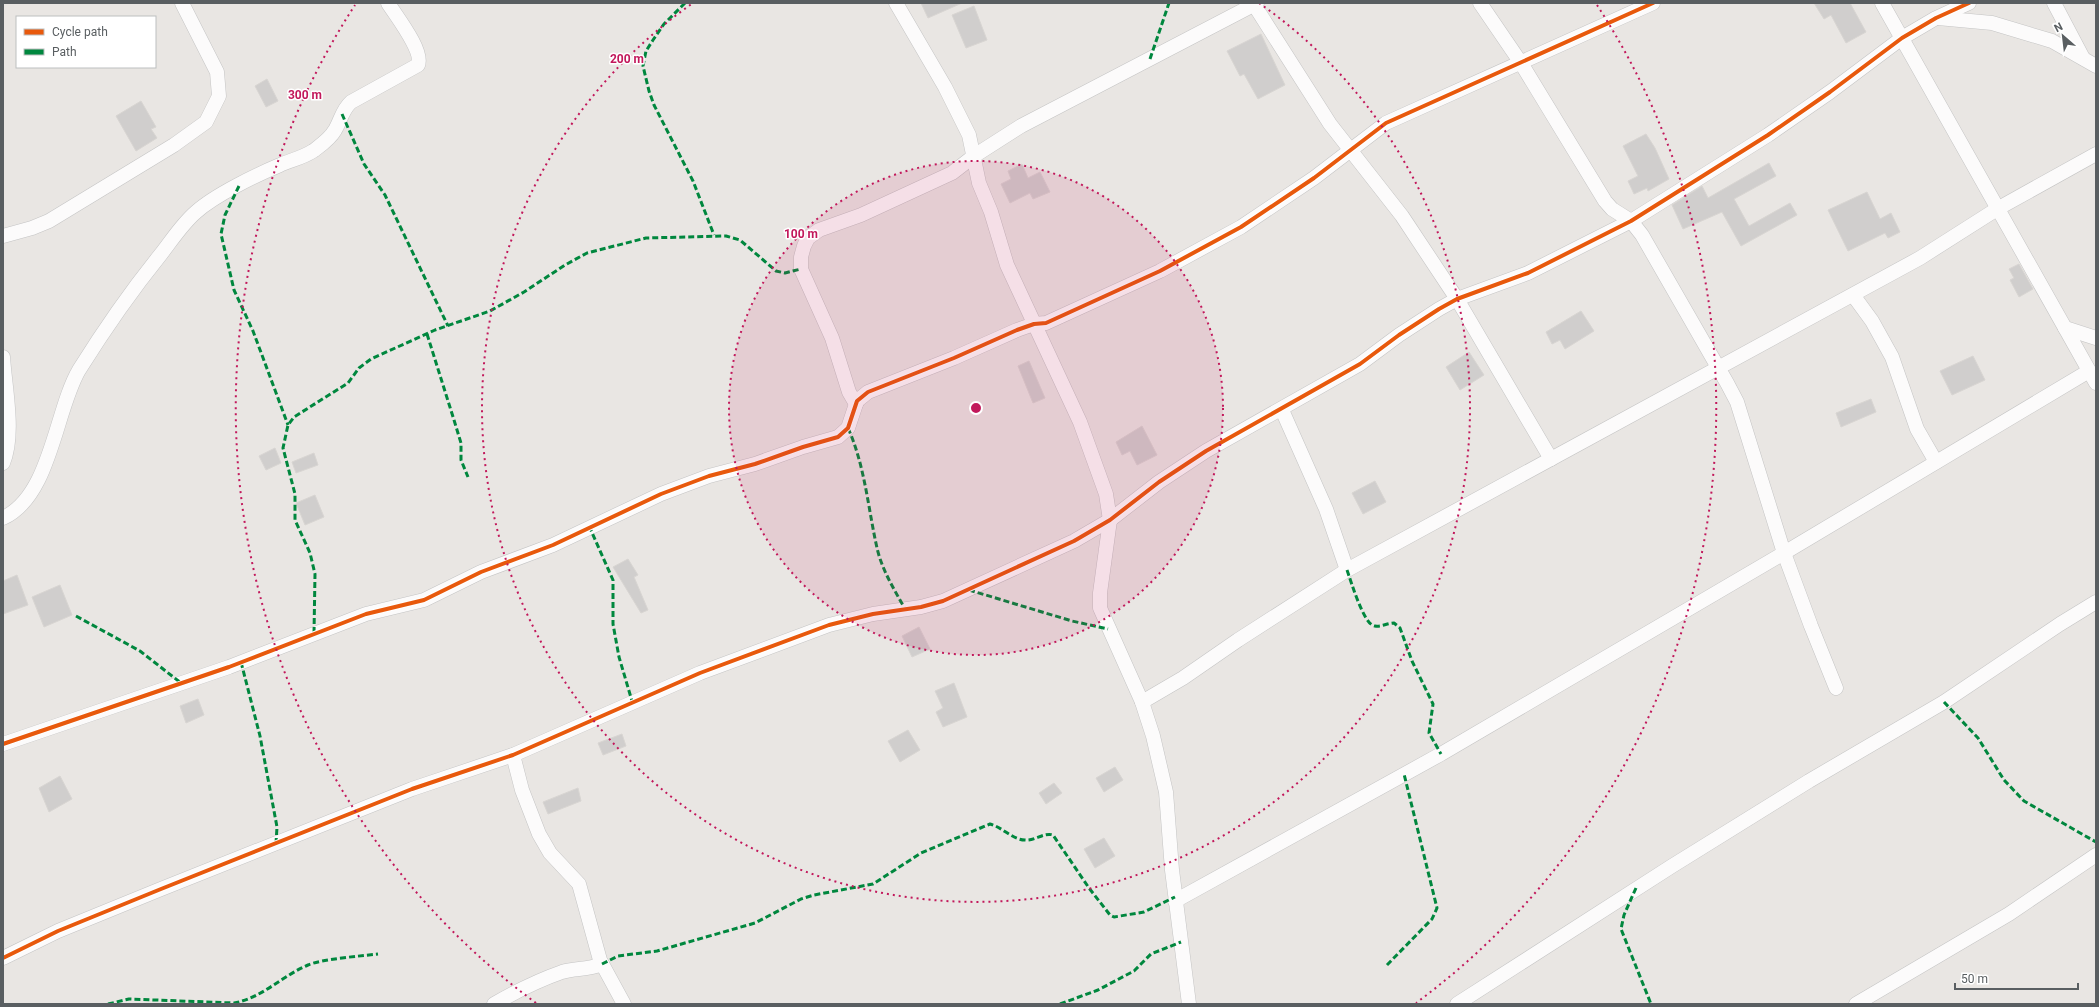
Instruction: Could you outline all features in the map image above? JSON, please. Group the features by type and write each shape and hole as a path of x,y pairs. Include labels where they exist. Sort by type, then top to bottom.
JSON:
{"street":[{"path":"3,236 32,228 49,221 174,145 206,122 219,96 217,72 182,3"},
{"path":"3,518 28,496 38,478 78,372 148,270 186,222 214,199 277,166 300,158 314,150 328,139 335,131 343,111 351,102 418,65 419,58 413,44 388,3"},
{"path":"896,3 966,127 972,142 978,183 991,212 1007,265 1080,422 1106,494 1110,520 1100,593 1100,608 1142,702 1153,736 1166,792 1176,902 1189,1004"},
{"path":"1480,3 1520,63 1601,196 1612,209 1631,221 1642,235 1676,292 1737,402 1784,553 1836,688"},
{"path":"3,744 229,667 366,614 424,600 481,572 553,545 660,494 709,476 755,464 803,447 838,437 848,428 859,398 875,388 933,367 1034,324 1046,323 1117,292 1203,248 1279,202 1386,123 1653,3"},
{"path":"1176,902 1441,754 1936,462 2093,376 1997,209 1882,3"},
{"path":"3,958 58,931 233,860 412,789 513,754 700,673 829,625 873,614 943,601 1074,541 1110,520 1159,482 1206,451 1238,432 1282,410 1360,364 1404,332 1457,299 1524,275 1631,221 1768,135 1830,92 1902,38 1936,18 1969,3"},
{"path":"2054,3 2083,58"},
{"path":"856,404 849,392 832,338 801,269 801,257 806,242 813,233 861,215 952,173 974,156 1021,126 1254,4 1330,124 1402,216 1457,299 1551,459"},
{"path":"1936,18 1992,23 2052,41 2096,66"},
{"path":"1142,702 1183,678 1238,640 1347,570 1719,369 1927,254 1997,209 2096,154"},
{"path":"1853,295 1872,321 1892,357 1917,429 1936,462"},
{"path":"2065,328 2096,338"},
{"path":"3,357 4,397 8,443 3,463"},
{"path":"1282,410 1326,509 1347,570"},
{"path":"1457,1004 1672,866 1809,781 1944,702 2060,624 2096,602"},
{"path":"513,754 522,790 539,834 550,853 579,884 602,964 624,1004"},
{"path":"1856,1004 2009,914 2096,855"},
{"path":"494,1004 551,976 564,972 588,970 602,964"}],"building":[{"path":"921,3 962,3 928,18"},
{"path":"1814,3 1850,3 1866,32 1846,43 1831,15 1824,19"},
{"path":"974,6 987,40 966,48 952,15"},
{"path":"1261,34 1285,85 1258,99 1244,74 1240,76 1227,51"},
{"path":"267,79 278,101 266,107 255,86"},
{"path":"141,101 156,127 151,129 157,138 136,151 116,116"},
{"path":"1646,134 1655,148 1669,179 1648,191 1647,188 1634,194 1628,181 1638,176 1623,146"},
{"path":"1769,163 1776,176 1734,199 1749,226 1790,203 1797,215 1741,246 1722,212 1683,229 1672,205 1702,186 1708,198"},
{"path":"1022,164 1028,178 1040,172 1050,192 1033,199 1030,193 1010,203 1001,184 1011,179 1008,171"},
{"path":"1867,192 1880,219 1891,213 1900,232 1888,238 1885,233 1848,251 1828,210"},
{"path":"2019,264 2033,289 2019,297 2010,280 2014,278 2009,269"},
{"path":"1581,311 1594,331 1565,349 1560,340 1552,344 1546,332"},
{"path":"1469,352 1484,375 1460,390 1446,367"},
{"path":"1973,356 1985,380 1952,395 1940,371"},
{"path":"1029,361 1045,398 1033,403 1018,366"},
{"path":"1871,399 1876,412 1841,427 1836,413"},
{"path":"1142,426 1157,455 1137,465 1130,451 1122,455 1116,442"},
{"path":"275,448 281,463 266,470 259,456"},
{"path":"314,453 318,465 296,473 292,462"},
{"path":"1375,481 1386,502 1363,514 1352,493"},
{"path":"315,495 324,517 305,525 296,503"},
{"path":"628,559 638,575 634,577 648,610 641,613 613,567"},
{"path":"17,575 28,605 3,614 3,581"},
{"path":"60,585 72,615 44,627 32,597"},
{"path":"919,627 930,649 912,657 902,636"},
{"path":"954,683 967,717 943,727 936,712 943,708 935,691"},
{"path":"198,699 204,715 186,723 180,706"},
{"path":"908,730 920,750 900,762 888,741"},
{"path":"622,734 626,746 603,755 598,743"},
{"path":"1115,767 1123,780 1104,792 1096,778"},
{"path":"60,776 72,799 49,812 39,788"},
{"path":"1054,783 1062,793 1046,804 1039,793"},
{"path":"578,788 581,801 548,814 543,802"},
{"path":"1104,838 1115,856 1095,868 1084,849"}],"marked path":[{"path":"685,3 664,24 653,40 646,51 643,66 654,105 693,181 714,235"},
{"path":"1150,59 1169,3"},
{"path":"342,114 364,164 385,195 448,326"},
{"path":"239,186 225,215 221,234 234,290 253,331 288,425"},
{"path":"314,633 315,574 310,553 295,520 295,494 283,448 288,425 294,417 348,383 359,368 371,359 435,330 490,311 587,253 646,238 726,236 740,240 776,271 785,273 801,269"},
{"path":"427,334 461,443 461,460 468,477"},
{"path":"848,428 854,442 866,487 879,556 905,609"},
{"path":"589,526 613,580 613,624 619,657 632,701"},
{"path":"1347,570 1362,611 1371,624 1377,626 1394,623 1400,628 1412,661 1433,704 1429,733 1441,754"},
{"path":"969,590 1072,621 1108,629"},
{"path":"76,616 140,651 181,683"},
{"path":"241,662 260,736 277,827 276,843"},
{"path":"1944,702 1978,738 2004,780 2024,801 2096,842"},
{"path":"1387,965 1432,919 1437,908 1404,774"},
{"path":"602,964 618,956 657,951 755,923 801,899 814,895 873,884 921,853 990,824 1016,838 1021,839 1029,840 1050,834 1053,835 1089,888 1110,915 1114,917 1144,912 1175,897"},
{"path":"1636,888 1624,915 1621,929 1651,1004"},
{"path":"1060,1004 1098,990 1134,971 1151,954 1181,942"},
{"path":"108,1004 129,999 234,1003 263,992 308,965 332,959 378,954"}],"cycle path":[{"path":"3,744 229,667 366,614 424,600 481,572 553,545 661,494 709,476 755,464 803,447 838,437 848,428 857,401 868,392 954,358 1017,330 1034,324 1046,323 1160,271 1241,227 1314,178 1386,123 1653,3"},
{"path":"3,958 58,931 412,789 513,755 700,673 829,625 873,614 921,607 943,601 1074,541 1110,520 1159,482 1206,451 1360,364 1399,335 1439,309 1457,299 1528,273 1631,221 1768,135 1830,92 1902,38 1936,18 1969,3"}]}
